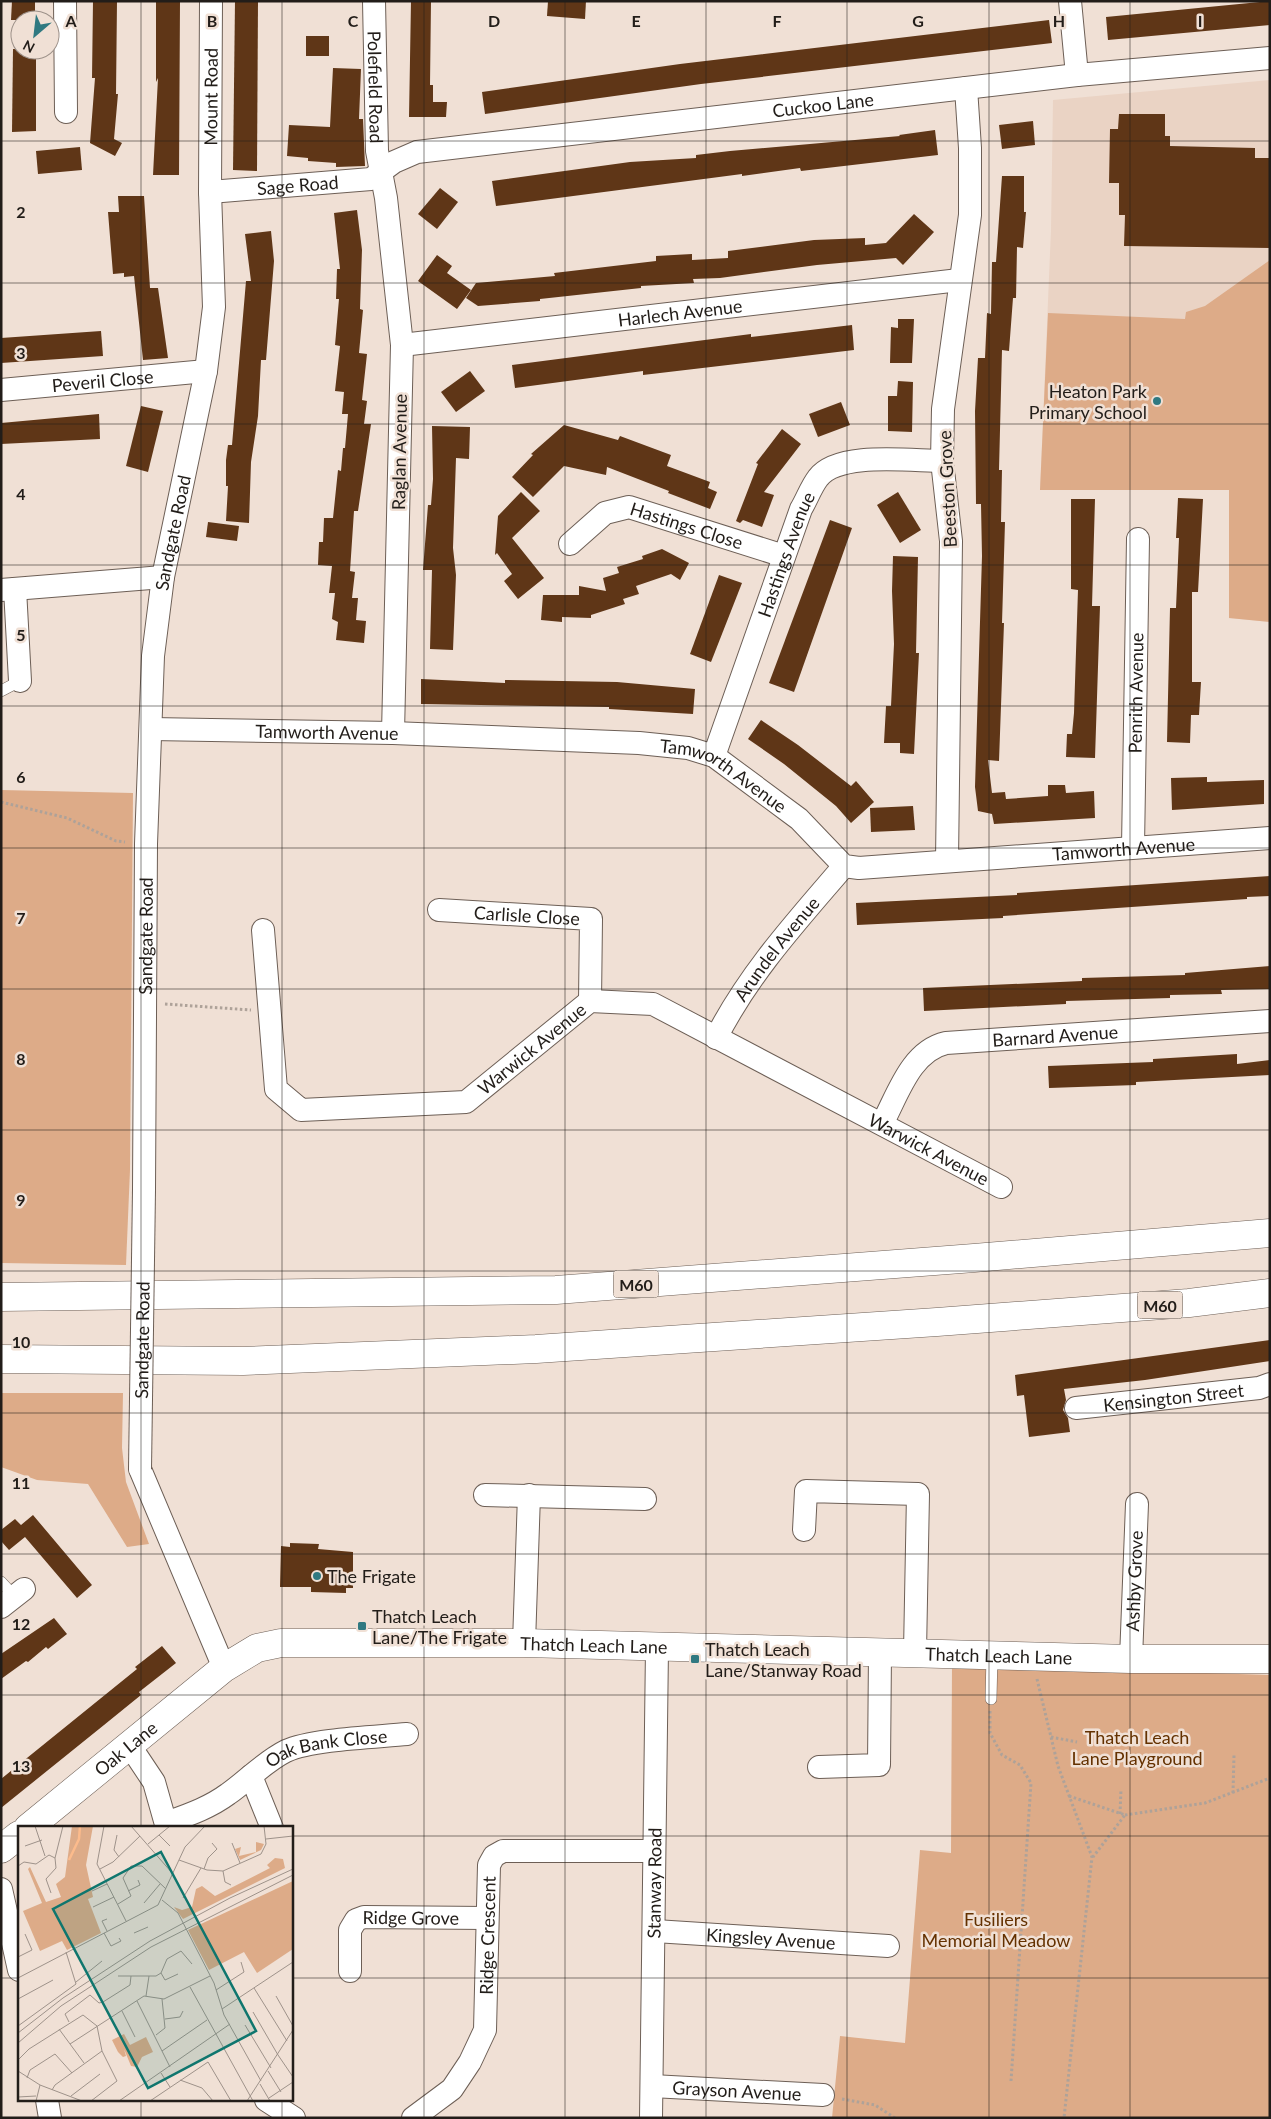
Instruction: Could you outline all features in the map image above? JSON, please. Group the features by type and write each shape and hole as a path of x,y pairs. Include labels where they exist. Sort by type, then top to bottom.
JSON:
{"main road":[{"name":"M60","path":"1,1297 556,1290 984,1258 1270,1233"},
{"name":"M60","path":"1,1359 243,1361 536,1349 937,1322 1189,1303 1270,1294"},
{"name":"Thatch Leach Lane","path":"224,1668 257,1648 281,1643 524,1643 657,1648 1270,1659"},
{"name":"Oak Lane","path":"30,1826 224,1668"},
{"path":"1,1849 18,1836"}],"street":[{"path":"66,1 66,112"},
{"name":"Mount Road","path":"210,192 211,1"},
{"name":"Polefield Road","path":"374,1 376,135 382,172"},
{"path":"1070,1 1077,76"},
{"name":"Cuckoo Lane","path":"382,172 403,157 416,152 966,88 1270,58"},
{"name":"Beeston Grove","path":"947,861 951,541 942,461 943,409 959,280 970,215 970,148 966,88"},
{"name":"Sage Road","path":"210,192 371,179 382,172"},
{"name":"Raglan Avenue","path":"382,172 402,345 393,733"},
{"name":"Sandgate Road","path":"210,192 214,307 206,371 163,577 153,656 146,844 140,1469 224,1668"},
{"name":"Harlech Avenue","path":"402,345 959,280"},
{"name":"Peveril Close","path":"1,390 206,371"},
{"name":"Hastings Avenue","path":"714,756 801,509 819,477 835,465 870,460 942,461"},
{"name":"Hastings Close","path":"570,544 605,513 629,507 784,556"},
{"name":"Penrith Avenue","path":"1133,847 1138,539"},
{"path":"11,686 8,589 163,577"},
{"name":"Tamworth Avenue","path":"151,730 393,733 639,743 688,748 714,756 800,819 844,866 859,868 1270,838"},
{"name":"Arundel Avenue","path":"716,1038 733,1004 752,976 844,866"},
{"name":"Carlisle Close","path":"439,910 591,919 590,1001"},
{"name":"Warwick Avenue","path":"263,930 276,1089 301,1110 466,1102 590,1001 653,1004 883,1122 1001,1187"},
{"name":"Barnard Avenue","path":"883,1122 917,1060 933,1046 956,1042 1270,1021"},
{"name":"Kensington Street","path":"1076,1408 1259,1388 1270,1384"},
{"path":"804,1530 806,1491 918,1494 915,1652"},
{"path":"485,1495 645,1499"},
{"path":"524,1643 529,1495"},
{"name":"Ashby Grove","path":"1131,1658 1137,1504"},
{"name":"Stanway Road","path":"651,2118 655,1931 653,1851 657,1648"},
{"path":"820,1767 879,1765 880,1652"},
{"name":"Oak Bank Close","path":"167,1825 207,1808 270,1760 288,1750 313,1744 407,1734"},
{"path":"130,1746 154,1782 167,1825"},
{"name":"Oak Bank Close","path":"251,1776 271,1826"},
{"name":"Ridge Crescent","path":"413,2118 452,2089 470,2062 485,2030 489,1864 494,1856 503,1851 653,1851"},
{"path":"1,1889 18,1966"},
{"name":"Ridge Grove","path":"350,1971 350,1930 356,1920 364,1917 487,1918"},
{"name":"Kingsley Avenue","path":"655,1931 888,1946"},
{"name":"Grayson Avenue","path":"652,2086 823,2095"},
{"path":"47,2102 50,2118"},
{"path":"269,2102 294,2118"}],"lane":[{"path":"991,1699 992,1654"}],"path":[{"path":"1,802 67,818 116,841 146,844"},
{"path":"144,1003 269,1011"},
{"path":"1031,1656 1058,1766 1092,1857 1064,2118"},
{"path":"991,1699 990,1733 1002,1755 1020,1766 1031,1783 1011,2081"},
{"path":"1051,1737 1078,1742"},
{"path":"1233,1793 1234,1754"},
{"path":"1070,1796 1124,1815 1205,1803 1270,1778"},
{"path":"1120,1814 1122,1789"},
{"path":"1092,1857 1124,1815"},
{"path":"823,2095 875,2105 895,2118"}],"shaded area":[{"name":"Heaton Park Primary School","path":"1270,80 1270,622 1229,618 1229,490 1040,490 1051,230 1053,100"}],"green space":[{"path":"1270,260 1270,622 1229,618 1229,490 1040,490 1048,313 1185,319 1186,312 1205,306"},
{"path":"1,790 133,793 130,1170 126,1265 1,1263"},
{"path":"1,1393 123,1393 122,1448 126,1482 149,1544 127,1547 88,1484 37,1480 1,1467"},
{"path":"952,1665 1270,1675 1270,2118 832,2118 840,2036 905,2043 920,1850 951,1853"}],"building":[{"path":"12,1 35,1 35,10 12,10"},
{"path":"93,1 117,1 116,94 118,94 114,139 122,143 115,156 90,143 95,78 92,78"},
{"path":"156,1 180,1 179,175 153,175 158,78 156,82"},
{"path":"235,1 258,1 257,171 233,170"},
{"path":"411,1 431,1 430,85 433,85 433,102 447,102 446,117 409,117"},
{"path":"548,1 586,1 585,19 547,16"},
{"path":"1270,1 1270,25 1108,40 1106,17"},
{"path":"1049,20 1052,43 701,84 485,114 482,92 680,64"},
{"path":"306,36 329,36 329,56 306,56"},
{"path":"13,60 36,60 36,131 12,132"},
{"path":"333,68 361,69 359,119 363,119 365,166 336,167 336,163 308,161 308,158 287,156 289,125 330,127"},
{"path":"1119,114 1165,114 1165,136 1170,136 1170,146 1255,148 1255,158 1270,158 1270,248 1124,246 1125,215 1119,215 1119,183 1109,183 1110,129 1118,129"},
{"path":"1033,121 1035,145 1002,149 999,125"},
{"path":"935,130 938,155 801,171 800,168 742,176 742,174 496,206 492,181 630,162 696,158 696,155 730,151 900,136"},
{"path":"80,147 82,170 38,174 36,151"},
{"path":"1002,176 1024,176 1024,212 1026,212 1023,248 1017,247 1016,298 1013,298 1009,351 1002,350 999,470 1002,470 1001,522 1005,522 1002,623 1004,623 999,761 988,760 992,793 1005,792 1006,799 1048,796 1048,785 1065,785 1066,793 1094,791 1095,818 994,824 992,814 978,811 975,787 982,556 981,504 976,504 975,411 978,358 985,358 987,313 991,314 992,262 996,262"},
{"path":"440,188 458,202 437,229 418,214"},
{"path":"118,196 144,196 150,288 158,288 168,358 143,360 134,276 124,277 124,273 113,274 108,212 119,212"},
{"path":"357,210 362,250 360,309 363,310 359,353 367,354 362,400 367,401 364,424 371,424 358,511 354,511 350,571 355,572 352,598 358,598 356,620 366,621 364,643 336,640 338,622 332,619 335,593 329,593 332,566 318,565 319,542 323,542 324,518 333,518 338,470 341,471 348,414 342,414 344,392 335,391 340,346 335,345 339,299 336,299 337,269 340,269 334,213"},
{"path":"914,214 934,232 903,265 896,258 817,265 720,278 693,279 694,283 641,286 641,288 540,299 540,301 478,306 466,298 476,283 555,276 554,273 656,261 656,256 692,254 692,260 728,258 728,251 814,240 865,238 865,245 886,243"},
{"path":"271,231 274,261 266,360 261,360 258,416 251,462 249,523 226,521 228,486 226,486 226,460 228,445 232,445 246,281 251,281 245,234"},
{"path":"437,255 452,266 447,273 471,290 457,309 418,281"},
{"path":"898,319 914,319 912,363 890,363 891,327 898,328"},
{"path":"852,325 854,350 643,375 643,371 515,388 512,365 751,334 751,337"},
{"path":"101,331 103,356 1,363 1,338"},
{"path":"470,371 485,391 456,412 441,392"},
{"path":"898,381 913,382 912,432 888,431 888,396 897,396"},
{"path":"841,402 850,425 818,437 809,414"},
{"path":"141,406 163,411 148,472 126,466"},
{"path":"99,414 100,439 1,444 1,423"},
{"path":"564,425 618,440 620,436 671,455 667,466 710,482 708,488 717,492 710,509 607,467 606,475 564,466 533,497 512,477 533,455 531,454"},
{"path":"432,426 470,427 469,459 456,458 453,548 456,575 453,650 430,649 432,570 423,570 428,505 431,505 433,479"},
{"path":"782,429 801,444 764,492 774,495 762,527 743,520 740,523 736,521 758,464 756,463"},
{"path":"521,492 540,511 512,538 544,578 518,599 504,581 512,574 497,553 495,555 498,516"},
{"path":"898,492 921,530 900,543 877,505"},
{"path":"1178,498 1203,499 1198,592 1192,592 1192,682 1201,682 1199,715 1191,715 1190,743 1167,742 1170,608 1176,608 1179,538 1176,538"},
{"path":"1071,499 1095,499 1092,606 1100,606 1095,758 1066,757 1067,734 1072,734 1074,713 1078,590 1071,589"},
{"path":"830,520 852,528 794,692 769,683"},
{"path":"208,522 239,526 237,541 206,537"},
{"path":"662,549 689,563 680,580 671,574 636,586 639,594 623,599 625,604 591,615 591,618 562,617 562,622 541,620 543,595 579,595 579,586 606,591 603,578 619,573 617,567 643,559 642,556"},
{"path":"893,556 918,557 916,653 919,653 914,754 900,753 900,743 884,743 886,706 891,706 894,644"},
{"path":"719,575 742,583 711,662 690,654"},
{"path":"421,679 505,683 505,680 617,682 695,689 693,714 609,709 609,707 421,704"},
{"path":"761,720 798,745 851,786 856,781 874,802 851,823 836,806 784,764 748,739"},
{"path":"1207,777 1207,782 1264,780 1264,804 1172,810 1171,778"},
{"path":"913,806 915,830 871,832 870,808"},
{"path":"1270,876 1270,896 1247,897 1247,899 1003,916 1003,918 857,925 856,903 1017,895 1017,893"},
{"path":"1270,966 1270,989 1221,990 1222,994 1170,995 1170,998 1066,1001 1066,1004 924,1011 923,988 1082,981 1082,978 1185,975 1185,973"},
{"path":"1237,1054 1237,1064 1270,1060 1270,1075 1136,1082 1136,1085 1049,1088 1048,1066 1153,1062 1153,1059"},
{"path":"1270,1340 1270,1361 1145,1380 1064,1389 1066,1400 1063,1410 1068,1418 1070,1432 1029,1437 1024,1395 1017,1396 1015,1375"},
{"path":"33,1515 92,1585 77,1598 25,1537 9,1550 1,1541 1,1530 15,1519 21,1525"},
{"name":"The Frigate","path":"290,1543 319,1544 318,1549 353,1552 353,1588 346,1588 346,1593 311,1592 311,1587 280,1587 281,1546 290,1547"},
{"path":"54,1618 67,1634 48,1649 46,1647 28,1662 26,1661 1,1679 1,1654"},
{"path":"162,1646 176,1663 139,1692 141,1695 1,1808 1,1779 137,1669 135,1667"}],"place":[{"name":"Heaton Park Primary School","path":"1157,401"},
{"name":"The Frigate","path":"317,1576"},
{"name":"Thatch Leach Lane/The Frigate","path":"362,1626"},
{"name":"Thatch Leach Lane/Stanway Road","path":"695,1659"}],"park label":[{"name":"Thatch Leach Lane Playground","path":"1137,1747"},
{"name":"Fusiliers Memorial Meadow","path":"996,1929"}]}
